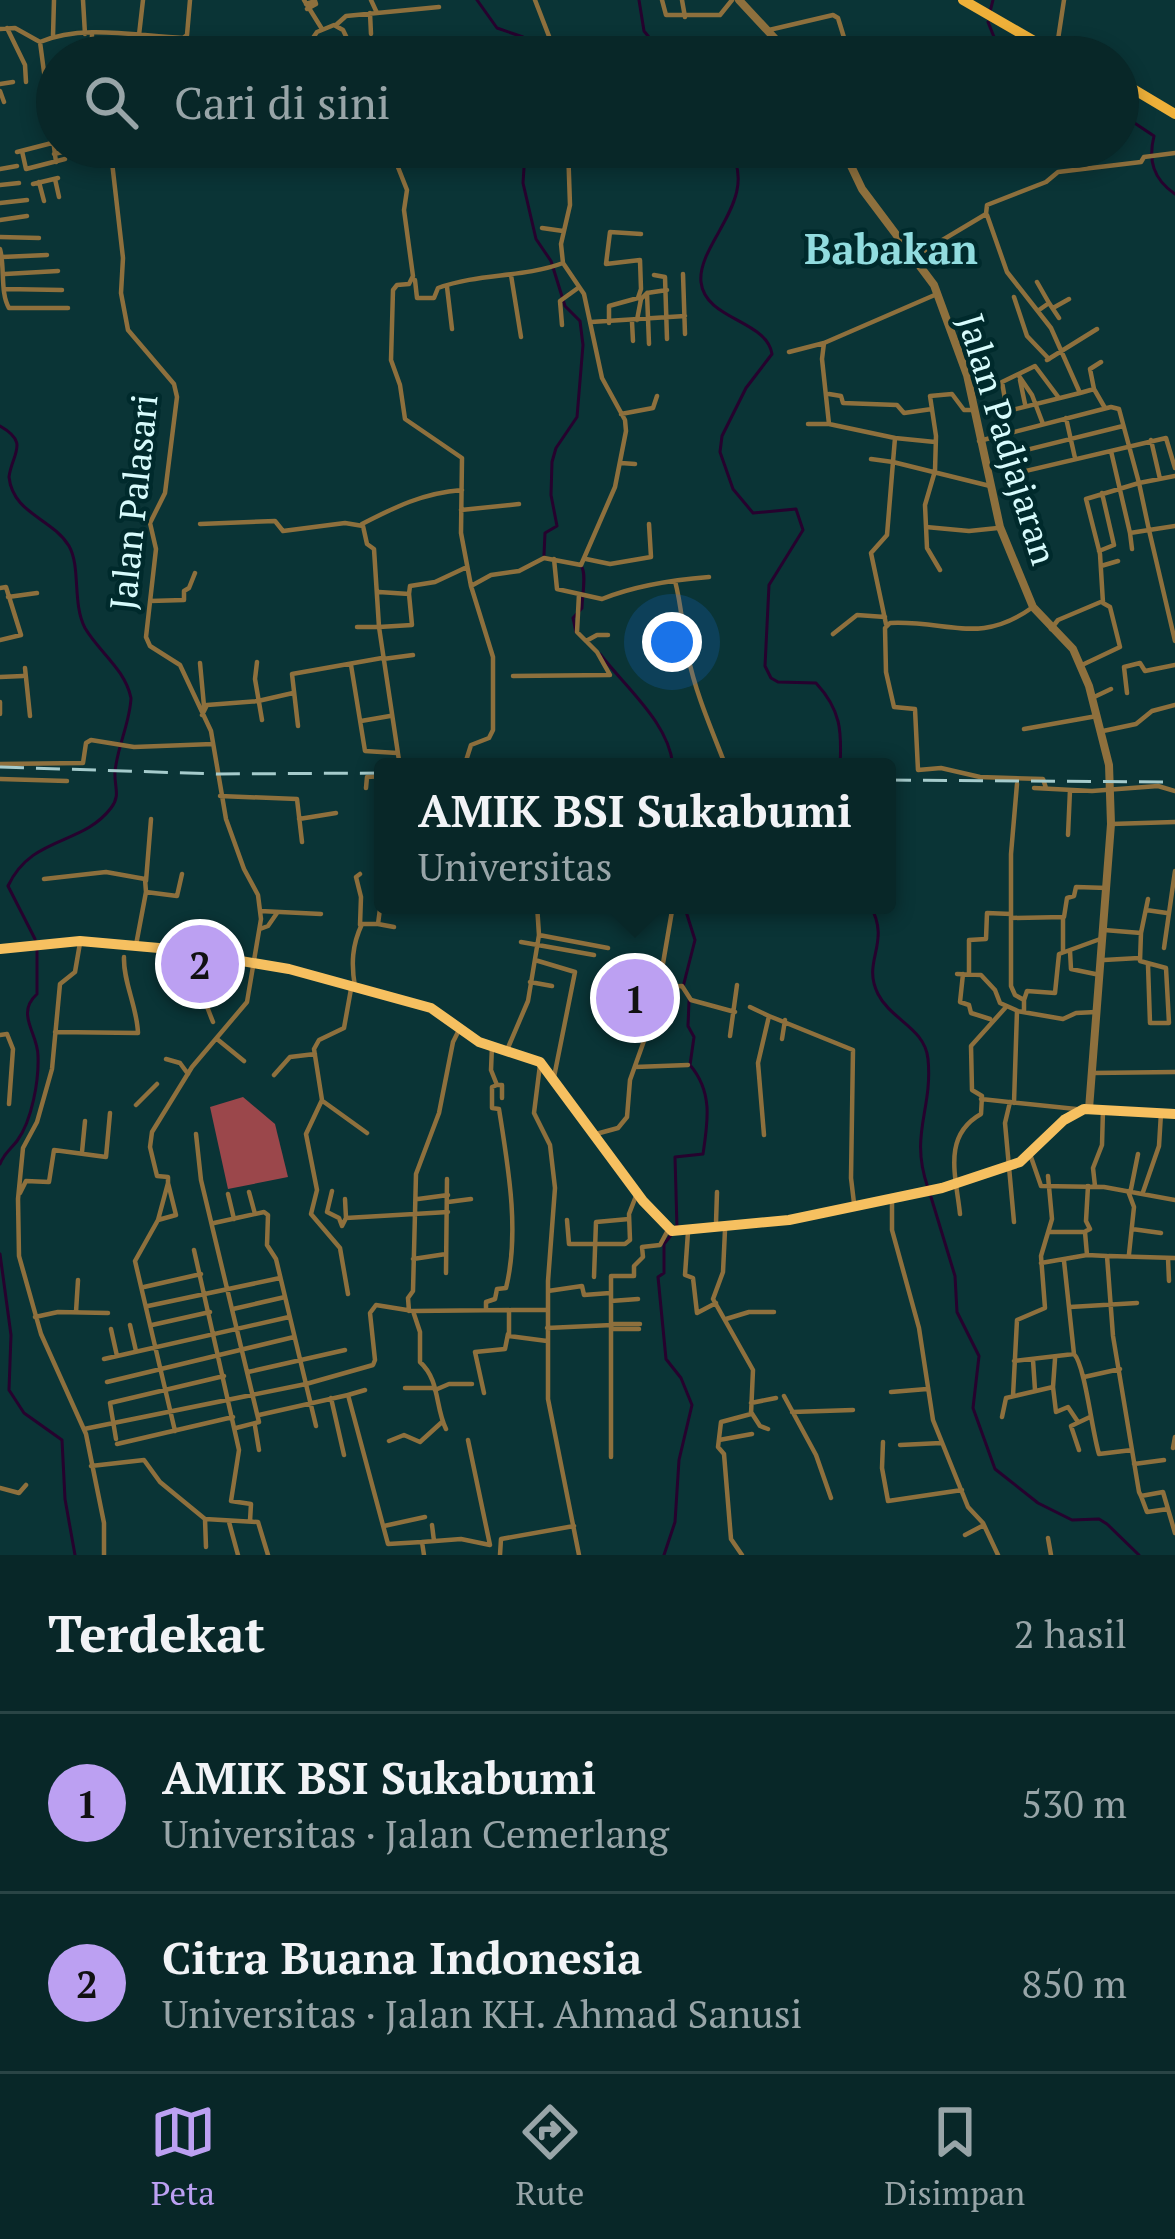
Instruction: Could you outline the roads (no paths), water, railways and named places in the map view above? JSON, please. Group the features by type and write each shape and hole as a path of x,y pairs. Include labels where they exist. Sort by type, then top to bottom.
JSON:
{"highway":[{"path":"0,949 80,941 170,949 255,962 431,1008 474,1040 540,1062 596,1134 637,1200 677,1231 916,1196 1010,1167 1090,1110 1175,1114"}],"main road":[{"path":"963,0 1031,36"},
{"path":"978,0 1036,36"},
{"path":"1139,97 1175,118"}],"street":[{"path":"54,0 52,36 74,30 149,36"},
{"path":"83,0 88,34"},
{"path":"139,35 143,0"},
{"path":"186,36 190,0"},
{"path":"371,0 371,34"},
{"path":"535,0 549,36"},
{"path":"662,0 666,15 685,16 720,15 735,0 774,36"},
{"path":"682,0 685,16"},
{"path":"1061,36 1064,0"},
{"path":"306,4 318,1"},
{"path":"306,4 319,15 321,27"},
{"path":"315,36 321,27 344,16 439,7"},
{"path":"769,30 832,15 838,18 844,36"},
{"path":"333,23 346,36"},
{"path":"3,28 36,40"},
{"path":"3,28 25,65 26,82"},
{"path":"4,102 0,88 14,82"},
{"path":"36,146 19,152 26,169 36,166"},
{"path":"1139,162 1175,153"},
{"path":"0,169 17,166"},
{"path":"41,168 44,202"},
{"name":"Jalan Palasari","path":"113,168 128,330 174,384 177,397 168,475 151,523 156,548 146,640 180,665 202,706 220,796 260,910 248,1002 188,1074 155,1125 150,1140 157,1176 167,1177 168,1183"},
{"path":"398,168 407,190 404,210 417,298 434,298 438,288 447,285 541,271 563,263"},
{"path":"471,586 544,558 577,566 586,559 621,463 626,431 622,413 602,378 584,294 563,263 569,168"},
{"name":"Jalan Padjajaran","path":"851,168 937,293 966,370 1000,527 1033,607 1082,665 1102,731 1112,789 1111,824 1090,1110"},
{"path":"1080,393 1039,310 1007,272 986,214 988,206 1046,182 1058,172 1091,168"},
{"path":"39,182 57,178 59,197"},
{"path":"0,185 19,183"},
{"path":"0,203 27,200"},
{"path":"914,257 986,214"},
{"path":"0,220 27,216"},
{"path":"542,228 563,231"},
{"path":"609,322 609,306 638,298 642,283 640,260 606,264 610,232 641,234"},
{"path":"0,237 39,238"},
{"path":"0,249 3,299 9,308 68,308"},
{"path":"2,257 47,255"},
{"path":"4,274 58,271"},
{"path":"511,274 521,337"},
{"path":"683,274 685,334"},
{"path":"654,275 664,275 667,339"},
{"path":"413,276 409,284 394,287 392,298 391,360 400,385 401,410 414,428 461,457 467,567 494,657 493,733 471,745 467,758"},
{"path":"1037,283 1058,318"},
{"path":"447,285 452,328"},
{"path":"562,325 560,302 578,288"},
{"path":"4,289 62,290"},
{"path":"633,340 641,298 647,292 667,290"},
{"path":"647,292 650,344"},
{"path":"789,352 824,343 937,293"},
{"path":"1014,297 1028,336 1048,360 1096,329"},
{"path":"1039,310 1069,299"},
{"path":"591,322 685,316"},
{"path":"824,343 821,359 829,394 829,424"},
{"path":"966,370 987,359"},
{"path":"1101,362 1090,368 1105,409"},
{"path":"1007,412 1001,383 1037,366 1059,398"},
{"path":"1018,374 1043,424"},
{"path":"1018,374 1025,406"},
{"path":"996,414 1094,389"},
{"path":"940,570 928,552 926,527 925,506 935,471 930,396 945,392 957,397 964,410 973,410"},
{"path":"829,394 841,396 842,403 900,406 904,413 932,409"},
{"path":"622,413 653,408 657,396"},
{"path":"979,441 1118,407 1175,641"},
{"path":"1066,418 1076,458"},
{"path":"808,424 935,442"},
{"path":"1006,455 1123,425"},
{"path":"1001,435 1012,474 1166,438 1175,472 1086,500 1099,551 1102,601"},
{"path":"895,438 887,535 872,553 886,621 885,664 894,707 915,709 918,770 1043,779 1046,788"},
{"path":"1151,440 1160,479"},
{"path":"1111,450 1132,549"},
{"path":"871,459 990,485"},
{"path":"621,463 635,464"},
{"path":"200,524 277,521 283,531 361,525 389,507 462,490"},
{"path":"1099,551 1114,544 1102,493"},
{"path":"461,510 519,504"},
{"path":"586,559 610,564 651,557 649,524"},
{"path":"361,525 368,534 367,544 374,549 382,658 398,758"},
{"path":"1130,533 1175,526"},
{"path":"926,527 960,531 1000,527"},
{"path":"554,559 557,589 607,599 614,592 658,580 709,577"},
{"path":"1101,566 1118,561"},
{"path":"357,627 412,624 411,586 435,582 467,567"},
{"path":"150,601 181,601 195,573"},
{"path":"674,581 689,663 722,758"},
{"path":"0,588 6,587 21,635 0,640"},
{"path":"376,591 409,594"},
{"path":"8,597 37,592"},
{"path":"513,676 610,675 575,627 579,594"},
{"path":"1051,629 1058,620 1102,601"},
{"path":"1082,665 1120,649 1110,607 1102,601"},
{"path":"832,634 857,615 978,631 1007,624 1033,607"},
{"path":"586,641 608,635"},
{"path":"298,726 293,673 413,656"},
{"path":"257,662 262,720"},
{"path":"200,663 202,706 293,693"},
{"path":"1127,694 1124,667 1140,664 1145,671 1175,665"},
{"path":"351,665 365,751 397,753"},
{"path":"25,668 30,716"},
{"path":"0,677 23,676"},
{"path":"1092,698 1111,689"},
{"path":"0,702 0,714"},
{"path":"1102,731 1132,725 1152,711 1175,705"},
{"path":"361,722 391,716"},
{"path":"1024,729 1097,716"},
{"path":"0,764 83,763 88,741 134,747 213,744"},
{"path":"366,788 368,777 374,777"},
{"path":"0,779 67,781"},
{"path":"1018,784 1011,854 1011,986 1024,1000"},
{"path":"1034,788 1160,787 1175,791"},
{"path":"1068,835 1070,790"},
{"path":"220,796 297,799 302,842"},
{"path":"299,818 336,813"},
{"path":"136,945 146,892 151,819"},
{"path":"1111,824 1175,822"},
{"path":"1164,948 1175,871"},
{"path":"44,879 106,872 146,881"},
{"path":"146,892 177,896 182,874"},
{"path":"348,1294 340,1248 311,1214 317,1190 306,1134 322,1102 315,1054 319,1040 344,1028 354,986 352,957 361,896 356,877 360,874"},
{"path":"1100,975 1071,970 1063,916 1076,886 1107,888"},
{"path":"1139,958 1148,899"},
{"path":"260,910 321,914"},
{"path":"1146,910 1167,914"},
{"path":"260,929 277,913"},
{"path":"378,924 379,914"},
{"path":"507,1050 526,1006 538,944 538,914"},
{"path":"596,1134 626,1121 635,1067 660,984 672,914"},
{"path":"1006,1007 999,1019 992,1020 971,1013 969,1005 960,1002 969,940 986,939 987,914 1063,916"},
{"path":"360,926 394,927"},
{"path":"1014,1222 1005,1124 1027,991 1054,993 1056,957 1066,950 1104,934 1141,933"},
{"path":"539,935 608,948"},
{"path":"80,941 75,972 58,990 47,1086 36,1125 23,1148 19,1256 35,1317 84,1429 104,1523 104,1555"},
{"path":"521,942 594,955"},
{"path":"170,949 170,960 182,963 192,974 213,1022"},
{"path":"55,1032 138,1033 124,957"},
{"path":"1101,961 1139,958 1167,969 1169,1023 1150,1023 1148,965"},
{"path":"535,960 575,972 554,1077"},
{"path":"608,970 635,983 682,986 692,1000 735,1012"},
{"path":"963,974 981,975 1006,1007 1063,1019 1097,1012"},
{"path":"530,982 552,986"},
{"path":"730,1036 737,985"},
{"path":"750,1007 854,1052 850,1073 855,1208"},
{"path":"764,1135 758,1063 769,1016"},
{"path":"782,1039 785,1020"},
{"path":"959,1214 955,1140 966,1123 981,1114 981,1095 972,1092 971,1046 992,1020"},
{"path":"446,1429 428,1369 420,1362 420,1332 411,1311 416,1174 439,1113 460,1028"},
{"path":"0,1036 8,1034 13,1044 9,1104"},
{"path":"217,1039 244,1061"},
{"path":"492,1046 497,1085"},
{"path":"274,1075 290,1057 315,1054"},
{"path":"166,1059 181,1063 188,1074"},
{"path":"540,1062 534,1114 550,1145 555,1188 547,1310 548,1399 579,1555"},
{"path":"635,1067 688,1065"},
{"path":"1094,1073 1175,1072"},
{"path":"136,1105 157,1084"},
{"path":"486,1309 486,1302 495,1300 497,1288 506,1288 511,1264 508,1164 500,1108 492,1108 491,1087 502,1085 502,1098"},
{"path":"981,1099 1090,1110 1102,1145 1086,1221 1090,1229 1049,1232"},
{"path":"322,1102 367,1133"},
{"path":"18,1198 26,1180 49,1182 55,1150 106,1156 110,1113"},
{"path":"1143,1192 1160,1142 1161,1113"},
{"path":"82,1152 85,1121"},
{"path":"196,1134 201,1180 259,1422 236,1428"},
{"path":"1029,1154 1040,1186 1092,1186 1175,1200"},
{"path":"1129,1254 1134,1207 1129,1191 1138,1154"},
{"path":"1013,1396 1017,1320 1045,1309 1041,1263 1052,1219 1048,1176"},
{"path":"446,1273 447,1179"},
{"path":"158,1220 176,1215 168,1183"},
{"path":"168,1183 158,1220 136,1257 175,1431"},
{"path":"332,1191 327,1212 342,1226 345,1199"},
{"path":"249,1192 255,1214"},
{"path":"718,1192 723,1273 713,1292 754,1370 752,1412 760,1426 768,1429"},
{"path":"228,1194 234,1219"},
{"path":"416,1199 471,1199"},
{"path":"567,1220 567,1243 628,1242 628,1219 637,1200"},
{"path":"892,1201 893,1235 920,1330 927,1389 941,1443 968,1507 984,1525 998,1555"},
{"path":"346,1218 448,1212"},
{"path":"212,1224 267,1213 267,1245 275,1255 316,1426"},
{"path":"594,1277 598,1220 628,1219"},
{"path":"1132,1229 1161,1233"},
{"path":"612,1452 611,1276 634,1276 634,1266 643,1257 642,1247 660,1245 677,1231 685,1275 693,1278 697,1313 716,1303"},
{"path":"1085,1232 1087,1255"},
{"path":"194,1250 236,1428 239,1453 231,1502 251,1504 250,1521"},
{"path":"413,1259 446,1254"},
{"path":"1041,1263 1087,1255 1171,1258 1169,1281"},
{"path":"1107,1256 1141,1496 1147,1513 1168,1510"},
{"path":"1064,1261 1074,1354"},
{"path":"143,1287 201,1274"},
{"path":"148,1306 206,1297 280,1277"},
{"path":"76,1312 78,1280"},
{"path":"548,1291 582,1286 584,1295 610,1293"},
{"path":"233,1309 284,1297"},
{"path":"611,1301 638,1299"},
{"path":"171,1301 176,1320"},
{"path":"1069,1307 1136,1303"},
{"path":"84,1429 306,1384 373,1365 372,1307 381,1304 411,1311 547,1310"},
{"path":"484,1393 475,1352 500,1351 508,1343 508,1310"},
{"path":"152,1325 210,1312"},
{"path":"726,1319 741,1313 774,1312"},
{"path":"35,1317 108,1313"},
{"path":"104,1359 289,1317"},
{"path":"130,1325 136,1351"},
{"path":"547,1328 640,1326"},
{"path":"111,1329 117,1356"},
{"path":"107,1382 294,1336"},
{"path":"510,1336 547,1341"},
{"path":"248,1372 345,1350"},
{"path":"1014,1361 1074,1354 1080,1358 1101,1455 1133,1449"},
{"path":"1054,1359 1056,1412 1068,1407 1078,1423"},
{"path":"1033,1360 1035,1392"},
{"path":"1083,1378 1120,1369"},
{"path":"224,1376 110,1403 112,1425 116,1441 233,1418"},
{"path":"406,1388 472,1384"},
{"path":"1002,1417 1005,1399 1053,1387"},
{"path":"891,1392 927,1389"},
{"path":"257,1415 365,1390"},
{"path":"348,1395 375,1505 391,1546 460,1539 490,1545 468,1440"},
{"path":"752,1403 780,1397 793,1412 816,1455 831,1498"},
{"path":"331,1398 344,1455"},
{"path":"793,1412 853,1410"},
{"path":"742,1555 731,1542 724,1453 718,1449 721,1421 737,1421 752,1412"},
{"path":"1079,1450 1070,1428 1090,1417"},
{"path":"389,1441 404,1435 418,1442 442,1422"},
{"path":"255,1424 259,1450"},
{"path":"719,1440 752,1434"},
{"path":"1173,1448 1175,1437"},
{"path":"883,1442 888,1501 962,1490"},
{"path":"900,1445 941,1443"},
{"path":"91,1466 144,1460 160,1482 205,1519 259,1523 268,1555"},
{"path":"1134,1464 1164,1460"},
{"path":"0,1488 19,1493 26,1485"},
{"path":"1141,1496 1163,1492 1175,1533"},
{"path":"384,1526 425,1517"},
{"path":"205,1519 206,1547"},
{"path":"229,1522 238,1555"},
{"path":"432,1525 434,1541"},
{"path":"965,1534 984,1525"},
{"path":"500,1555 502,1538 574,1526"},
{"path":"1048,1538 1051,1555"},
{"path":"422,1542 424,1555"}],"waterway":[{"path":"477,0 497,28 520,36"},
{"path":"639,0 648,36"},
{"path":"990,12 993,0"},
{"path":"988,22 994,36"},
{"path":"1139,126 1154,136 1154,168 1175,194"},
{"path":"524,168 536,239 551,261 565,306 580,321 583,345 577,417 552,462 557,526 545,533 544,555"},
{"path":"737,168 734,202 708,251 701,282 713,304 759,334 772,354 746,388 722,436 720,452 733,489 753,513 796,509 803,530 769,585 765,666 778,682 816,683 831,702 838,722 840,758"},
{"path":"0,426 17,443 9,477 12,489 25,508 69,546 85,628 118,669 131,698 111,808 86,829 30,858 8,886 35,939"},
{"path":"576,632 573,618 582,608 584,585 581,566"},
{"path":"600,654 656,722 671,758"},
{"path":"683,987 695,940 687,914"},
{"path":"874,914 878,941 873,971 878,994 926,1048 929,1077 921,1152 928,1188"},
{"path":"0,1164 22,1133 36,1088 37,1048 28,1009 37,994 37,949"},
{"path":"677,1228 675,1157 703,1154 707,1118 706,1096 690,1065 694,1037 688,1026 689,1001"},
{"path":"931,1197 955,1276 957,1312 979,1356 973,1408 995,1469 1038,1503 1072,1520 1099,1519 1139,1555"},
{"path":"664,1555 675,1522 679,1460 692,1405 681,1378 666,1359 658,1277 664,1273 664,1244 672,1234"},
{"path":"0,1254 11,1335 9,1390 24,1413 62,1440 65,1499 75,1555"}],"railway":[{"path":"0,767 374,773"},
{"path":"896,780 1175,782"}],"place":[{"name":"Citra Buana Indonesia","path":"200,964"},
{"name":"AMIK BSI Sukabumi","path":"635,998"}],"district":[{"name":"Babakan","path":"891,248"}]}
